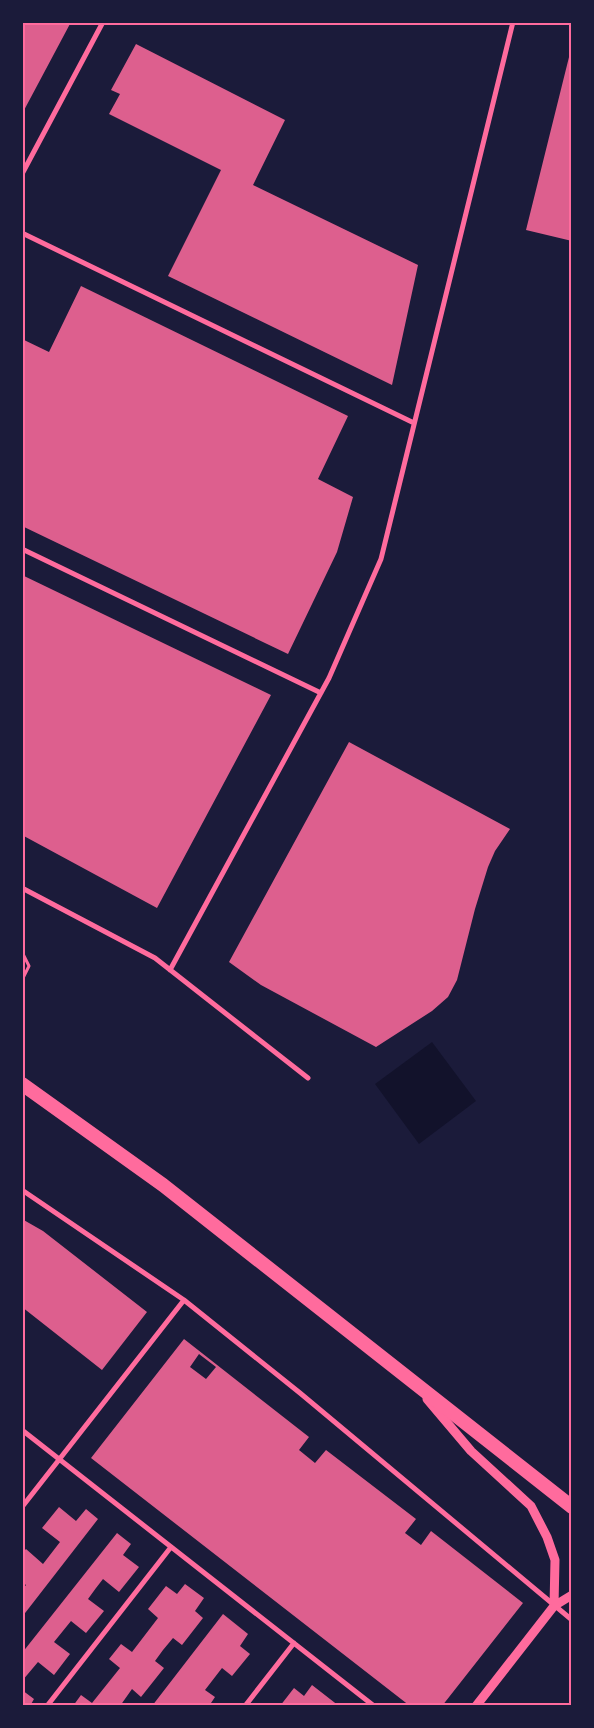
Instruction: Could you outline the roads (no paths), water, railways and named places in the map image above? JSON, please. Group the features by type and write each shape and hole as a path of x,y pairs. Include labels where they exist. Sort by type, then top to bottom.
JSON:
{"highway":[{"path":"26,1087 164,1185 414,1384 572,1506"}],"street":[{"path":"22,174 103,22"},
{"path":"170,970 329,678 381,559 513,22"},
{"path":"22,233 414,423"},
{"path":"22,549 321,693"},
{"path":"22,888 155,958 308,1078"},
{"path":"22,1190 184,1300 572,1620"},
{"path":"22,1507 184,1300"},
{"path":"414,1384 471,1450 531,1506 547,1537 555,1560 554,1606"},
{"path":"22,1430 374,1706"},
{"path":"47,1706 172,1547"},
{"path":"476,1706 554,1606 572,1594"},
{"path":"245,1706 294,1643"}]}
